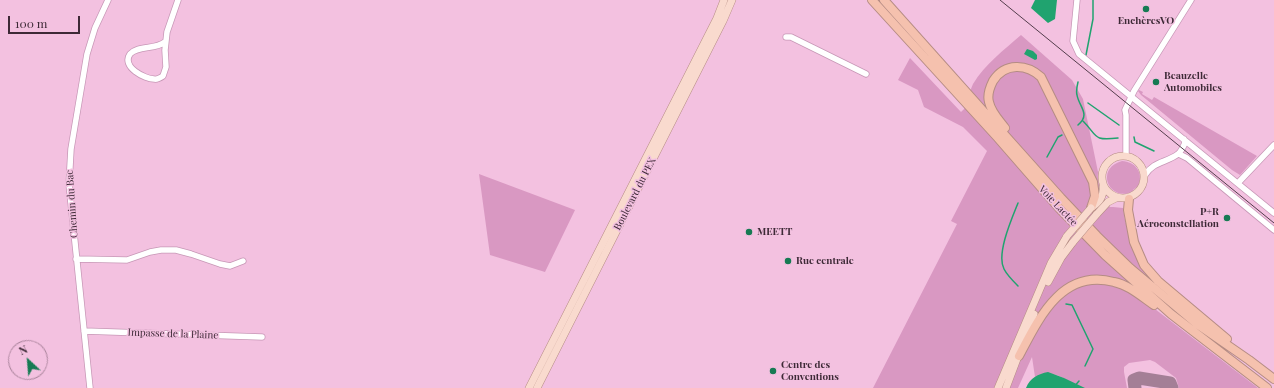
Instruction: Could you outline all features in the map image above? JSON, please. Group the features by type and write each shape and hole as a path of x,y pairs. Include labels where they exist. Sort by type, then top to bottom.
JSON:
{"highway":[{"name":"Voie Lactée","path":"872,0 998,138 1059,208 1105,255 1171,314 1267,388"},
{"name":"Voie Lactée","path":"884,0 1010,141 1092,230 1130,268 1197,324 1274,379"},
{"path":"1010,141 1011,136 995,114 989,101 989,89 995,78 1004,70 1010,67 1024,67 1036,72 1041,77 1086,165 1095,188 1095,196 1091,208"},
{"path":"1129,198 1128,210 1134,242 1144,265 1158,281 1218,331 1249,360"},
{"path":"1019,356 1046,307 1057,296 1074,284 1094,279 1115,282 1131,289 1160,309 1171,314"}],"main road":[{"name":"Boulevard du PEX","path":"529,388 713,25 724,0"},
{"name":"Boulevard du PEX","path":"537,388 716,35 732,0"},
{"path":"998,388 1051,263 1067,236 1091,208 1102,198 1104,192 1102,173 1105,166 1109,161 1115,158 1126,156 1132,158 1143,168 1145,175 1142,187 1139,192 1129,198 1116,198 1108,202 1061,258 1051,276 1024,338 1019,356 1006,388"},
{"path":"1104,186 1111,195 1116,198"}],"street":[{"name":"Chemin du Bac","path":"90,388 69,184 71,149 87,54 95,28 108,0"},
{"path":"165,42 159,46 135,50 128,59 129,66 132,70 149,78 159,79 163,76 166,67 165,42 168,24 178,0"},
{"path":"1077,0 1073,41 1076,50 1089,63 1274,213"},
{"path":"1126,156 1125,110 1131,97 1191,0"},
{"path":"786,37 791,37 866,74"},
{"path":"1145,175 1149,168 1179,154 1185,143 1184,139"},
{"path":"1238,183 1274,145"},
{"path":"1179,154 1187,158 1274,230"},
{"path":"76,259 127,260 150,252 176,250 230,266 243,261"},
{"name":"Impasse de la Plaine","path":"84,331 262,337"},
{"path":"994,388 998,381 1002,378"}],"shaded area":[{"path":"1035,0 1057,0 1055,19 1048,23 1031,8"},
{"path":"1021,35 1072,80 1083,99 1098,172 1100,191 1099,197 1110,207 1123,208 1135,253 1156,282 1132,286 1108,283 1121,287 1138,296 1258,388 1179,388 1176,378 1155,362 1150,360 1129,363 1124,367 1127,388 1084,388 1060,376 1042,374 1035,377 1032,357 1018,388 873,388 957,224 951,221 987,151 963,127 924,107 918,90 898,80 910,58 961,112 966,106 973,84 983,70"},
{"path":"1027,49 1033,51 1037,55 1037,59 1035,60 1024,54"},
{"path":"1138,91 1143,92 1142,94 1152,100 1154,97 1257,156 1240,175 1141,95"},
{"path":"1122,161 1134,165 1140,175 1139,185 1133,190 1133,192 1124,194 1111,188 1107,177 1109,170 1114,165"},
{"path":"479,174 575,210 545,272 490,255"},
{"path":"1048,372 1085,388 1026,388 1035,377"}],"waterway":[{"path":"1086,55 1093,19 1093,0"},
{"path":"1078,82 1077,95 1084,114 1082,121 1078,125"},
{"path":"1088,103 1119,125"},
{"path":"1083,121 1099,138 1118,138"},
{"path":"1047,157 1058,137 1062,135"},
{"path":"1134,137 1135,142 1154,151"},
{"path":"1018,203 1003,245 1002,262 1008,276 1018,286"},
{"path":"1066,304 1072,305 1093,349 1085,366"},
{"path":"1073,388 1079,381"}],"taxiway":[{"path":"1135,388 1134,380 1139,378 1170,383 1172,388"}],"tram line":[{"path":"1000,0 1274,223"}],"place":[{"name":"EnchèresVO","path":"1146,9"},
{"name":"Beauzelle Automobiles","path":"1156,82"},
{"name":"P+R Aéroconstellation","path":"1227,218"},
{"name":"MEETT","path":"749,232"},
{"name":"Rue centrale","path":"788,261"},
{"name":"Centre des Conventions","path":"773,371"}]}
